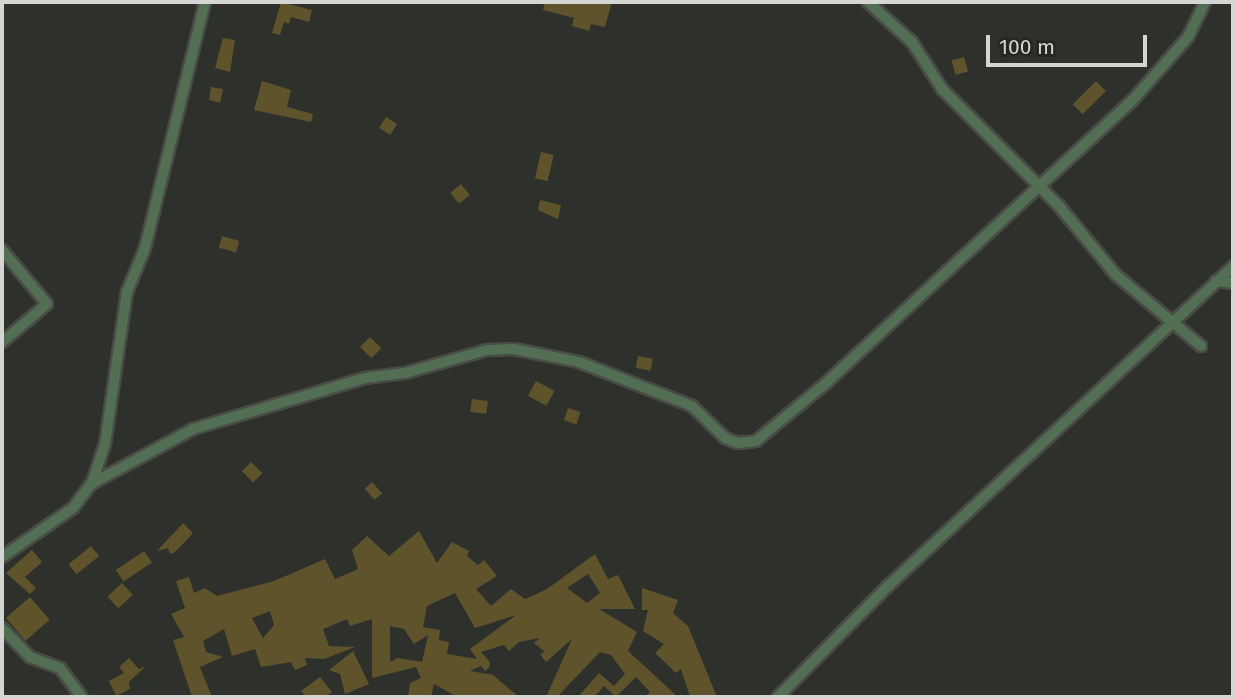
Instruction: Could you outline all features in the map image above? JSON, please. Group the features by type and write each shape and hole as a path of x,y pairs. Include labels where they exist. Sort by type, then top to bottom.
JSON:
{"street":[{"path":"2,557 73,508 92,483 105,444 127,292 145,248 205,2"},
{"path":"868,2 912,42 942,89 1038,185 1116,275 1200,346"},
{"path":"92,483 192,429 242,412 487,350 514,348 579,362 692,406 724,438 738,443 756,441 826,383 1132,101 1188,37 1205,2"},
{"path":"2,250 47,304 2,342"},
{"path":"778,697 888,586 1233,266"},
{"path":"1216,281 1233,283"},
{"path":"2,628 30,657 60,668 82,697"}],"building":[{"path":"281,2 312,10 309,22 291,17 289,24 284,22 280,35 272,33"},
{"path":"545,2 612,2 605,27 591,24 589,31 572,26 574,18 543,10"},
{"path":"223,38 235,40 230,72 215,68"},
{"path":"964,57 968,71 956,75 952,61"},
{"path":"262,81 291,90 287,107 313,114 311,122 254,110"},
{"path":"1096,81 1106,91 1083,114 1073,104"},
{"path":"211,87 223,89 220,103 209,100"},
{"path":"386,117 397,124 390,135 379,128"},
{"path":"541,152 554,155 548,181 535,178"},
{"path":"461,184 470,195 459,204 450,193"},
{"path":"540,200 561,205 558,219 538,210"},
{"path":"222,236 239,241 236,252 219,248"},
{"path":"370,337 381,348 371,358 360,347"},
{"path":"638,356 653,359 650,371 636,368"},
{"path":"536,381 555,391 547,406 528,396"},
{"path":"472,399 488,401 486,414 470,412"},
{"path":"568,408 580,412 576,424 564,420"},
{"path":"251,462 262,473 253,483 242,471"},
{"path":"372,482 382,493 375,500 365,489"},
{"path":"183,523 193,533 185,542 170,554 168,548 157,551"},
{"path":"419,531 437,563 452,542 469,551 467,556 478,565 484,560 497,576 476,589 491,606 511,589 525,599 547,589 595,554 608,579 618,575 635,609 599,609 637,632 628,651 678,697 645,697 650,692 636,677 616,697 604,686 596,695 578,697 599,673 614,686 625,674 611,655 600,652 557,697 546,697 572,639 546,662 540,654 545,652 534,643 540,638 519,642 509,651 504,645 481,652 490,662 489,668 485,671 481,666 470,671 493,675 519,697 457,697 434,684 431,697 408,697 410,683 421,678 416,667 372,678 372,619 350,626 347,619 323,629 329,646 355,647 324,659 305,658 307,665 295,670 291,662 261,667 255,649 232,656 224,629 203,641 206,652 223,657 200,667 212,697 192,697 173,640 184,637 171,614 185,608 176,581 189,577 194,593 205,588 217,596 274,581 325,559 335,579 358,569 352,550 367,536 389,556","holes":["588,574 600,593 587,603 567,588","455,593 475,628 516,615 470,649 477,659 447,654 449,642 439,640 440,630 423,627 427,606","270,611 274,625 263,638 252,618","390,626 404,629 414,644 428,635 422,662 398,658 390,662"]},
{"path":"91,546 99,556 77,574 68,564"},
{"path":"32,550 42,562 25,577 36,588 30,594 6,573"},
{"path":"144,551 152,563 124,582 116,570"},
{"path":"122,583 133,595 118,608 107,597"},
{"path":"642,588 678,600 673,613 688,626 717,697 690,697 681,669 676,673 655,653 664,644 643,631 648,610 642,610"},
{"path":"30,597 50,620 26,641 6,618"},
{"path":"353,651 369,684 345,694 340,674 329,670"},
{"path":"129,658 139,669 146,666 129,682 130,689 116,696 109,681 124,673 119,667"},
{"path":"320,677 332,692 325,697 306,697 301,691"}]}
